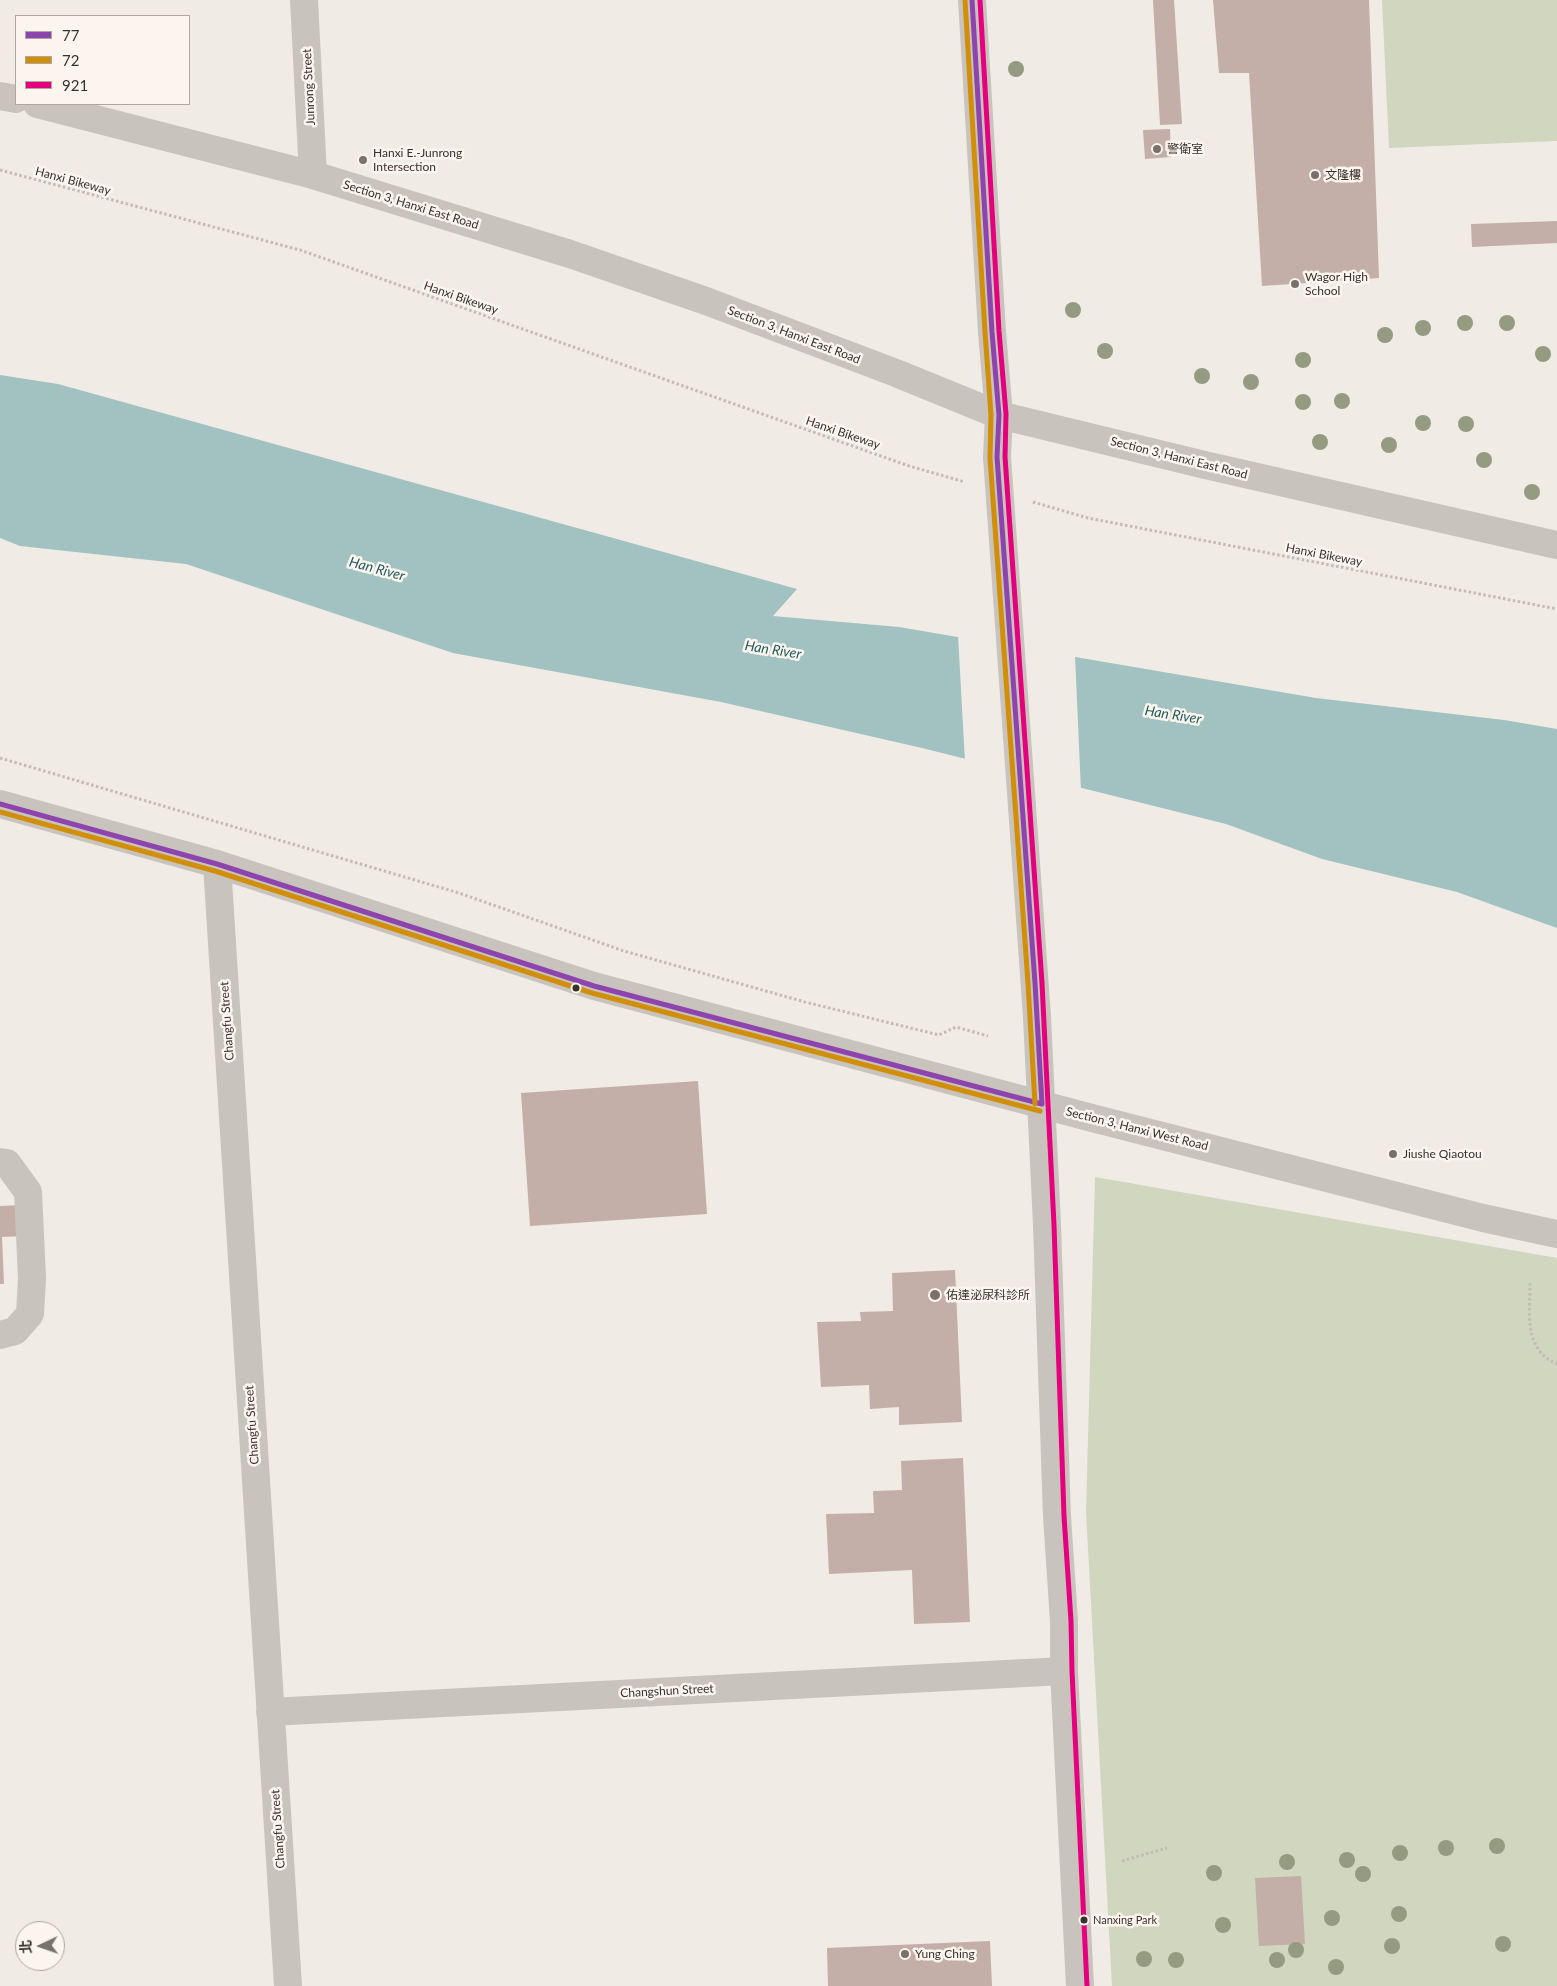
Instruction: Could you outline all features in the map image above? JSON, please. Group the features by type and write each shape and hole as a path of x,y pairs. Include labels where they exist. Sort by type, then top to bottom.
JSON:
{"street":[{"name":"Junrong Street","path":"304,0 314,175"},
{"path":"972,0 992,332 999,415 998,457 1042,1104 1058,1516 1064,1621 1064,1671 1080,1986"},
{"path":"0,96 15,99"},
{"name":"Section 3, Hanxi East Road","path":"40,105 314,175 570,254 688,295 896,373 999,415 1205,465 1557,545"},
{"name":"Section 3, Hanxi West Road","path":"0,804 217,864 594,986 1483,1218 1557,1234"},
{"name":"Changfu Street","path":"217,864 288,1986"},
{"path":"0,1162 7,1163 28,1192 32,1278 30,1314 15,1331 0,1335"},
{"name":"Changshun Street","path":"270,1712 1064,1671"}],"path":[{"name":"Hanxi Bikeway","path":"0,170 300,250 909,466"},
{"name":"Hanxi Bikeway","path":"1088,518 1557,608"},
{"path":"0,758 460,893 643,956 806,1002 939,1035 956,1027 988,1036"},
{"path":"1530,1283 1530,1326 1535,1345 1546,1359 1557,1364"},
{"path":"1122,1861 1167,1848"}],"green space":[{"path":"1382,0 1557,0 1557,141 1389,148"},
{"name":"Nanxing Park","path":"1095,1177 1557,1258 1557,1986 1112,1986 1086,1512"}],"water":[{"name":"Han River","path":"0,375 58,384 797,589 773,616 899,627 1316,698 1504,720 1557,729 1557,928 1457,892 1322,859 1226,824 922,748 721,702 453,653 186,564 20,546 0,538"}],"pier":[{"path":"958,635 1075,655 1081,791 965,762"}],"building":[{"path":"1153,0 1174,0 1182,124 1160,125"},
{"name":"文隆樓","path":"1213,0 1369,0 1379,278 1262,286 1249,73 1219,73"},
{"name":"警衛室","path":"1170,129 1171,157 1145,159 1143,130"},
{"path":"1557,221 1557,243 1472,247 1471,224"},
{"path":"698,1081 707,1214 530,1226 521,1093"},
{"path":"24,1205 26,1236 0,1237 0,1206"},
{"path":"0,1237 2,1237 4,1284 0,1284"},
{"path":"955,1270 962,1422 899,1425 899,1407 870,1409 869,1385 821,1387 817,1322 861,1321 860,1312 893,1311 892,1273"},
{"path":"963,1458 970,1622 914,1624 912,1570 829,1574 826,1514 874,1513 873,1491 902,1490 901,1461"},
{"path":"1301,1876 1305,1944 1259,1946 1255,1878"},
{"path":"990,1941 992,1986 828,1986 827,1948"}],"transit line":[{"name":"72","path":"965,0 991,415 990,458 1035,1104"},
{"name":"77","path":"972,0 992,332 999,415 997,457 1042,1104"},
{"name":"921","path":"980,0 999,331 1006,414 1005,457 1042,983 1054,1225 1064,1516 1071,1621 1087,1986"},
{"name":"77","path":"0,804 217,864 594,986 1042,1104"},
{"name":"72","path":"0,812 215,871 592,993 1040,1111"}],"place":[{"name":"警衛室","path":"1157,149"},
{"name":"Hanxi E.-Junrong Intersection","path":"363,160"},
{"name":"文隆樓","path":"1315,175"},
{"name":"Wagor High School","path":"1295,284"},
{"name":"Jiushe Qiaotou","path":"1393,1154"},
{"name":"佑達泌尿科診所","path":"935,1295"},
{"name":"Nanxing Park","path":"1084,1920"},
{"name":"Yung Ching","path":"905,1954"}]}
